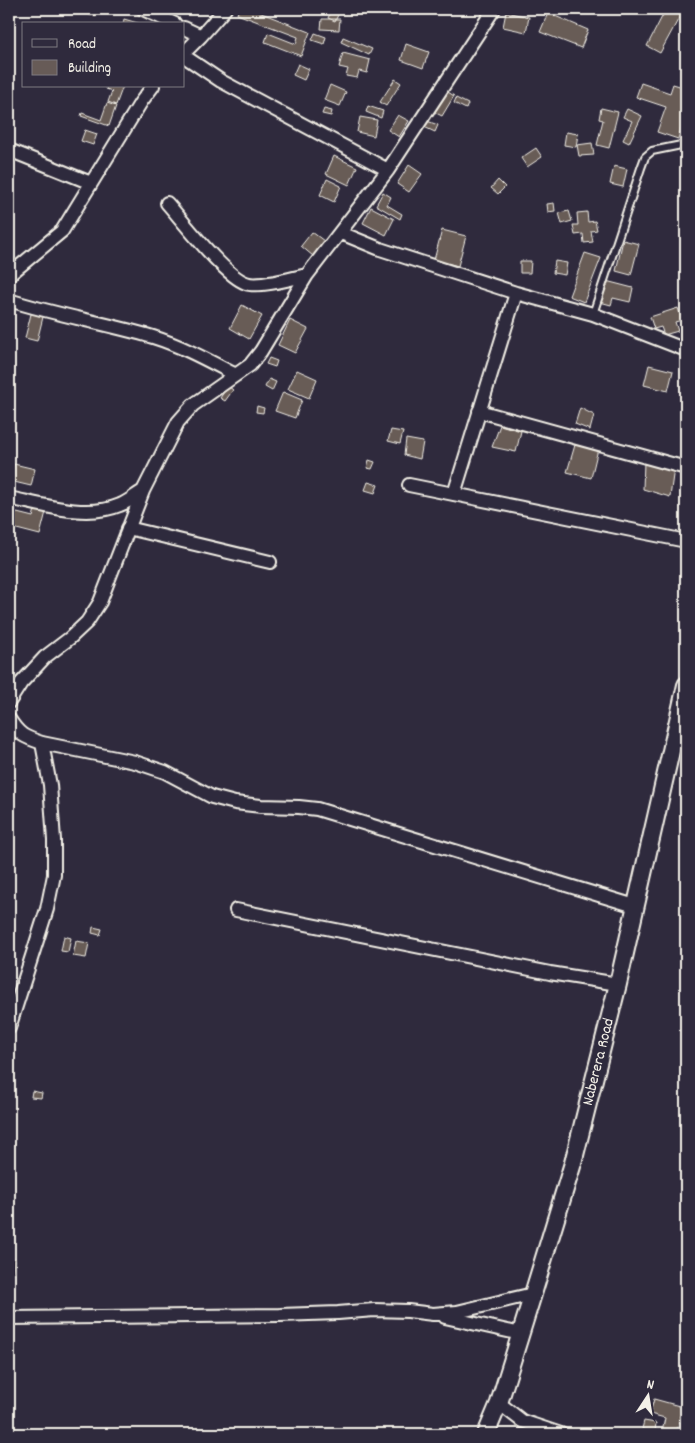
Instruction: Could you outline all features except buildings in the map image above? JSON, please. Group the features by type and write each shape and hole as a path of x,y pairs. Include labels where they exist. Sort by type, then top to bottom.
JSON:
{"street":[{"path":"144,9 171,22"},
{"path":"185,53 225,9"},
{"path":"9,702 21,683 45,657 87,622 100,602 143,491 178,422 193,406 250,365 262,350 307,276 388,170 494,9"},
{"path":"185,28 201,36"},
{"path":"185,55 221,81 388,170"},
{"path":"9,275 62,231 152,88"},
{"path":"9,150 91,183"},
{"path":"167,203 217,260 235,277 247,284 260,284 307,276"},
{"path":"341,232 380,249 516,293 594,314 686,350"},
{"path":"454,494 516,293"},
{"path":"9,300 155,338 191,352 236,375"},
{"path":"479,411 686,468"},
{"path":"409,485 686,541"},
{"path":"9,498 75,511 103,511 122,505 143,491"},
{"path":"128,528 270,562"},
{"name":"Naberera Road","path":"486,1434 499,1403 573,1163 618,984 686,685"},
{"path":"9,719 16,730 42,743 135,762 165,772 212,797 235,803 261,806 299,806 334,813 635,906"},
{"path":"9,1028 48,909 54,875 54,840 50,785 42,743"},
{"path":"236,910 550,973 618,984"},
{"path":"433,1314 457,1312 533,1294"},
{"path":"9,1318 280,1315 374,1310 408,1311 433,1314 520,1334"},
{"path":"499,1403 522,1421 561,1434"}],"lane":[{"path":"594,314 645,158 652,151 686,144"}]}
